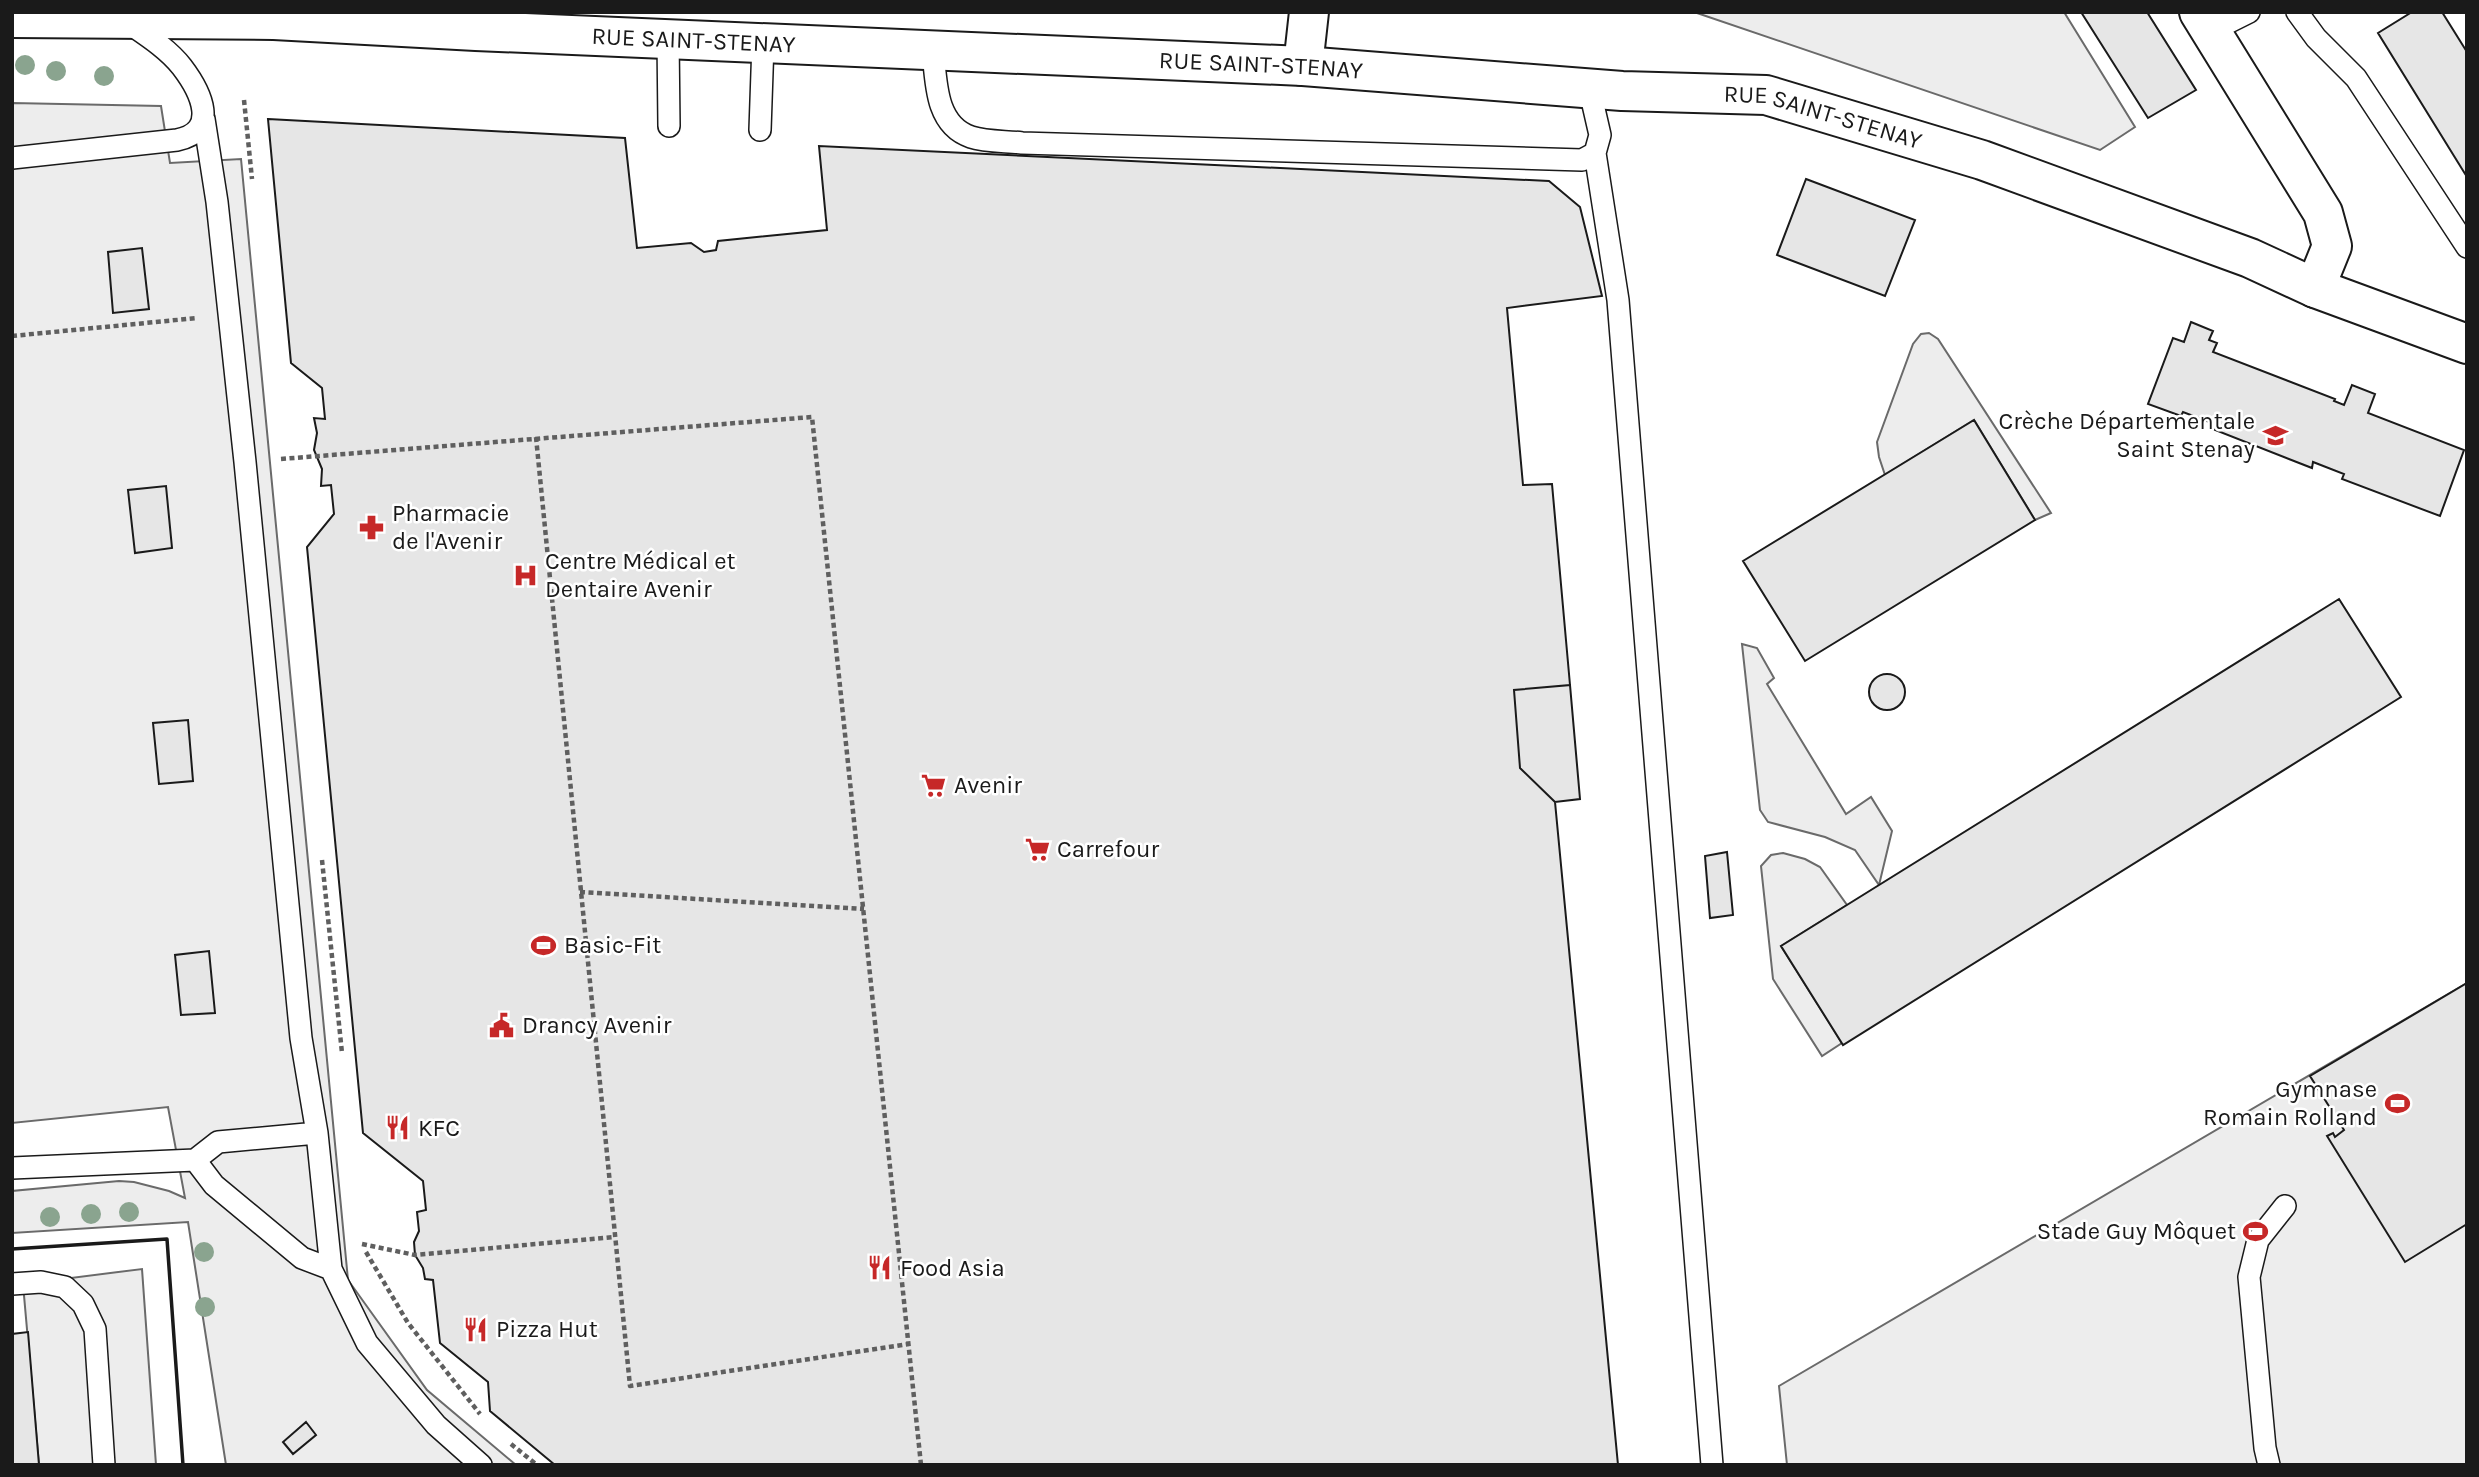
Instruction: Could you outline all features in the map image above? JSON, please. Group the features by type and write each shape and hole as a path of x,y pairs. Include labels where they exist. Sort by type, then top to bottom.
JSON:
{"street":[{"path":"1303,66 1309,12"},
{"name":"RUE SAINT-STENAY","path":"12,18 122,15 274,20 587,23 668,38 1303,66 1622,91 1766,94 1982,160 2250,258 2315,288 2467,344"},
{"path":"2205,22 2323,213 2332,246 2315,288"}],"lane":[{"path":"2205,22 2249,12"},
{"path":"2297,12 2316,38 2356,78 2467,247"},
{"path":"122,15 183,67 202,101 229,314 301,1038 317,1133 331,1269 367,1343 436,1425 481,1465"},
{"path":"668,38 668,126"},
{"path":"760,130 763,43"},
{"path":"933,50 939,103 955,127 971,137 1022,143 1568,160 1582,160 1595,153"},
{"path":"1590,87 1601,135 1595,153 1618,300 1712,1465"},
{"path":"12,159 177,140 193,136 204,119"},
{"path":"12,1168 195,1160 218,1142 317,1133"},
{"path":"195,1160 214,1185 302,1258 331,1269"},
{"path":"2269,1465 2265,1448 2249,1278 2258,1240 2285,1206"},
{"path":"12,1284 41,1282 65,1287 83,1304 95,1329 104,1465"}],"path":[{"path":"12,336 229,314"},
{"path":"281,459 812,417 922,1465"},
{"path":"536,437 630,1386 909,1344"},
{"path":"580,892 864,909"},
{"path":"481,1416 408,1323 362,1244 415,1255 614,1237"},
{"path":"509,1441 537,1465"}],"shaded area":[{"path":"1694,12 2064,12 2135,127 2100,150"},
{"path":"12,103 161,106 170,163 241,159 348,1280 427,1390 516,1465 226,1465 188,1222 12,1233 12,1191 119,1181 169,1191 185,1198 168,1107 12,1123"},
{"path":"1929,333 1938,339 2051,513 2035,520 1974,420 1885,475 1877,442 1913,344 1921,334"},
{"path":"1742,644 1757,648 1774,678 1767,684 1846,814 1871,797 1892,831 1879,885 1855,850 1825,837 1768,822 1760,810"},
{"path":"1783,853 1805,859 1820,867 1847,905 1781,946 1842,1043 1822,1056 1773,979 1761,866 1771,855"},
{"name":"Stade Guy Môquet","path":"2467,983 2467,1465 1787,1465 1779,1386"},
{"path":"142,1269 156,1465 39,1465 23,1284"}],"building":[{"path":"2081,12 2147,12 2196,90 2148,118"},
{"path":"2412,12 2442,12 2467,52 2467,177 2378,33"},
{"name":"Avenir","path":"268,119 625,138 637,248 691,243 704,252 716,250 718,241 827,230 819,146 1549,181 1580,207 1602,296 1507,308 1523,485 1552,484 1570,685 1514,690 1520,768 1555,802 1618,1465 555,1465 490,1411 488,1382 440,1343 433,1280 425,1279 423,1268 415,1255 414,1242 419,1231 417,1212 426,1210 423,1181 363,1133 307,547 334,514 331,485 321,486 322,469 314,450 317,433 314,418 325,419 322,388 291,363"},
{"path":"1806,179 1915,220 1885,296 1777,255"},
{"path":"142,248 149,309 113,313 108,252"},
{"path":"2191,322 2213,331 2209,340 2217,343 2213,352 2335,399 2334,401 2344,405 2352,385 2375,394 2368,413 2464,450 2440,516 2342,479 2344,474 2313,462 2312,468 2210,428 2212,423 2183,412 2181,416 2148,404 2173,338 2184,342"},
{"path":"1974,420 2035,520 1805,661 1743,561"},
{"path":"166,486 172,548 135,553 128,490"},
{"path":"2339,599 2401,697 1843,1045 1781,946"},
{"path":"1887,674 1900,679 1905,692 1900,705 1887,710 1874,705 1869,692 1874,679"},
{"path":"1570,685 1580,799 1555,802 1520,768 1514,690"},
{"path":"188,720 193,781 159,784 153,723"},
{"path":"1727,852 1733,915 1710,918 1705,856"},
{"path":"209,951 215,1013 181,1015 175,955"},
{"name":"Gymnase Romain Rolland","path":"2467,983 2467,1224 2405,1262 2327,1136 2333,1133 2335,1137 2344,1130 2310,1076"},
{"path":"28,1332 39,1465 12,1465 12,1334"},
{"path":"306,1422 316,1435 293,1454 283,1442"}],"wall":[{"path":"12,1249 167,1239 183,1465"}],"place":[{"name":"Crèche Départementale Saint Stenay","path":"2275,435"},
{"name":"Pharmacie de l'Avenir","path":"372,527"},
{"name":"Centre Médical et Dentaire Avenir","path":"525,575"},
{"name":"Avenir","path":"934,785"},
{"name":"Carrefour","path":"1037,849"},
{"name":"Basic-Fit","path":"544,945"},
{"name":"Drancy Avenir","path":"502,1025"},
{"name":"Gymnase Romain Rolland","path":"2397,1103"},
{"name":"KFC","path":"398,1128"},
{"name":"Stade Guy Môquet","path":"2256,1231"},
{"name":"Food Asia","path":"880,1268"},
{"name":"Pizza Hut","path":"476,1329"}]}
